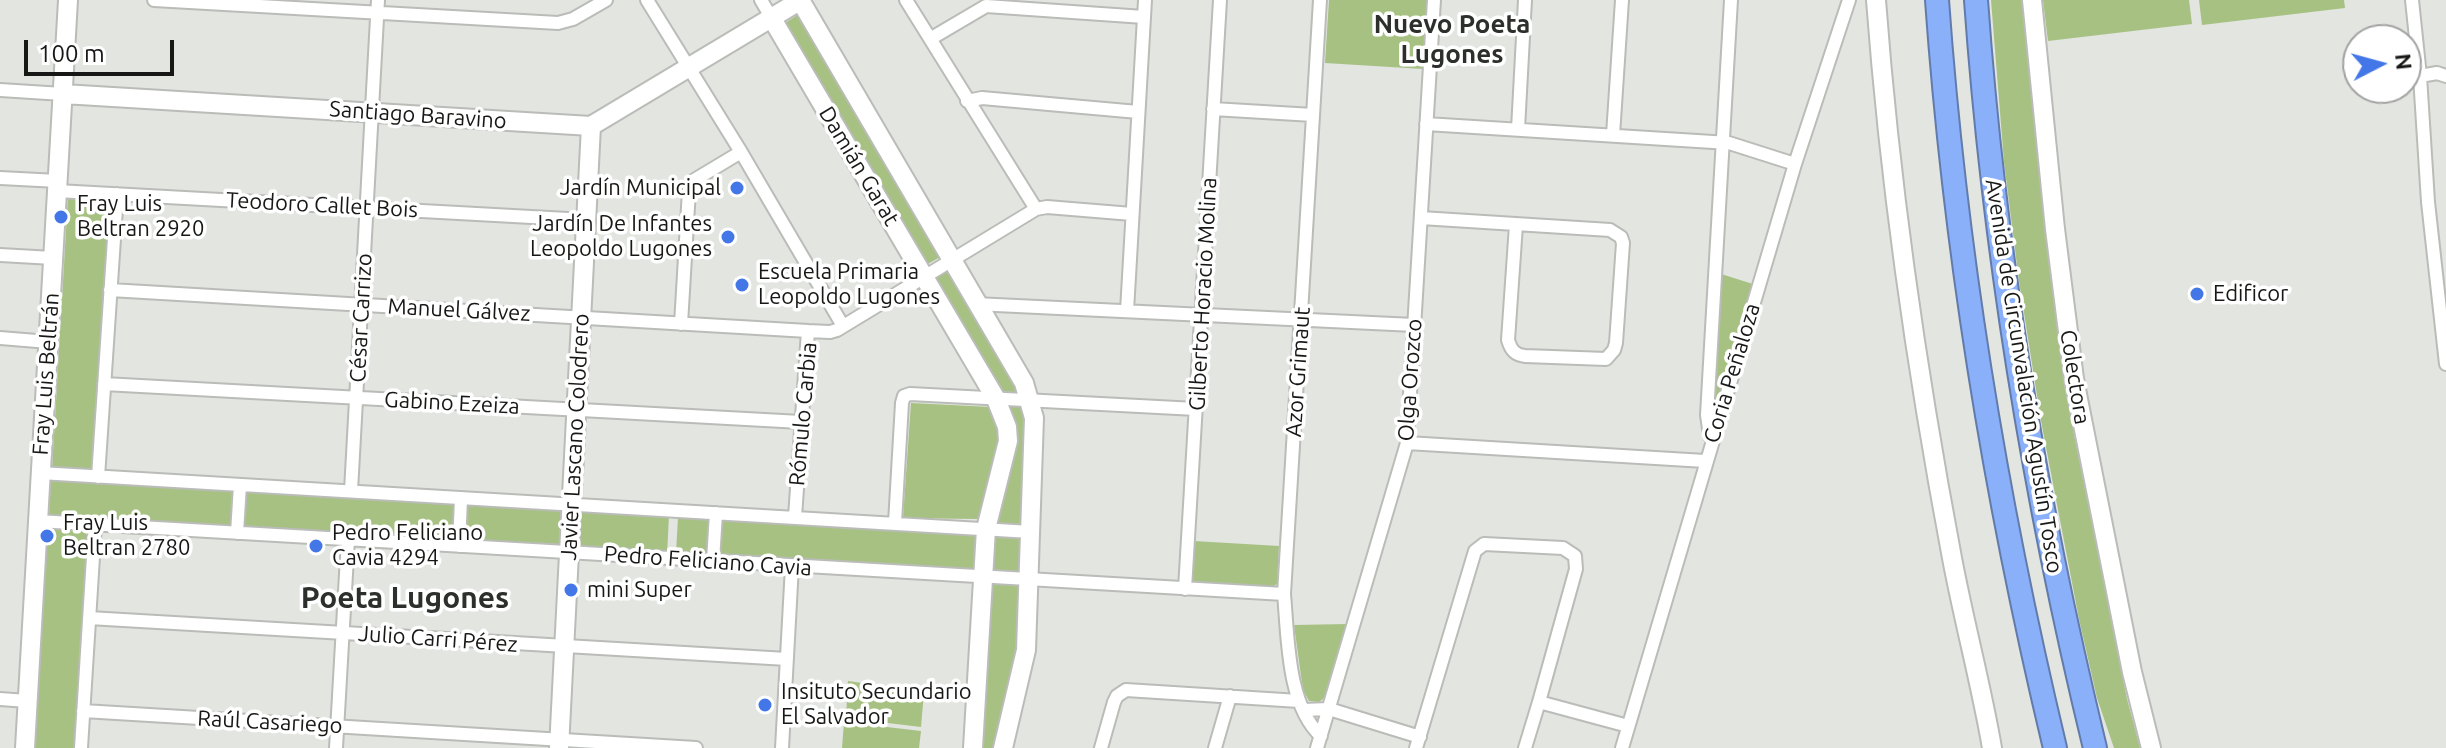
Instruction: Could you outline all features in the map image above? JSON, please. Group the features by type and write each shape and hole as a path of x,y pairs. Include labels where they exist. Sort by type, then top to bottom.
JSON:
{"highway":[{"name":"Avenida de Circunvalación Agustín Tosco","path":"1937,0 1962,250 2004,515 2055,748"},
{"name":"Avenida de Circunvalación Agustín Tosco","path":"1976,0 1990,164 2015,347 2047,533 2095,748"},
{"path":"2004,515 2008,595 2039,748"},
{"path":"2081,689 2103,748"}],"main road":[{"name":"Fray Luis Beltrán","path":"25,748 68,0"},
{"path":"591,126 800,0"},
{"name":"Damián Garat","path":"800,0 975,304 1024,383 1031,401 1034,418 1031,532 1024,663 1003,748"},
{"path":"1876,0 1894,187 1916,355 1952,560 1992,748"},
{"name":"Colectora","path":"2032,0 2074,379 2132,672 2151,748"},
{"name":"Damián Garat","path":"771,17 996,399 1007,427 1008,441 986,529 973,748"},
{"name":"Santiago Baravino","path":"63,94 591,126"},
{"name":"Javier Lascano Colodrero","path":"559,744 591,126"}],"street":[{"path":"154,0 378,6 558,23 573,19 606,0"},
{"path":"647,0 843,326"},
{"name":"Damián Garat","path":"761,0 771,17"},
{"path":"906,0 1036,209 1047,207 1132,214"},
{"path":"1127,311 1145,0"},
{"name":"Gilberto Horacio Molina","path":"1185,589 1220,0"},
{"name":"Azor Grimaut","path":"1319,742 1301,706 1290,656 1284,594 1320,0"},
{"name":"Olga Orozco","path":"1319,742 1407,443 1434,0"},
{"path":"1518,129 1525,0"},
{"path":"1613,135 1622,0"},
{"path":"1711,442 1707,415 1731,0"},
{"name":"Coria Peñaloza","path":"1622,748 1795,164 1849,0"},
{"path":"2412,0 2415,24"},
{"name":"César Carrizo","path":"351,491 378,6"},
{"path":"930,39 986,6 1144,17"},
{"path":"2422,76 2437,73 2446,76"},
{"name":"Santiago Baravino","path":"0,90 63,94"},
{"path":"967,101 982,98 1138,112"},
{"path":"2422,104 2428,202 2446,364"},
{"path":"1213,109 1313,115"},
{"path":"1426,124 1722,142 1795,164"},
{"path":"681,324 689,190 695,179 741,152"},
{"name":"Teodoro Callet Bois","path":"0,178 117,194 586,220"},
{"path":"98,477 117,194"},
{"name":"Rómulo Carbia","path":"795,517 808,331 830,332 843,326 1036,209"},
{"path":"1421,218 1610,230 1621,237 1616,343 1606,359 1525,356 1510,347 1516,225"},
{"path":"0,255 53,258"},
{"name":"Manuel Gálvez","path":"110,290 808,331"},
{"path":"975,304 1414,325"},
{"path":"0,338 49,342"},
{"name":"Gabino Ezeiza","path":"104,384 801,422"},
{"path":"895,523 904,396 1196,409"},
{"path":"1407,443 1705,461"},
{"path":"40,473 1031,532"},
{"path":"237,533 240,485"},
{"path":"459,546 461,498"},
{"path":"713,561 716,513"},
{"name":"Pedro Feliciano Cavia","path":"37,521 1284,594"},
{"path":"81,748 95,525"},
{"path":"336,748 348,539"},
{"path":"1101,748 1114,702 1121,692 1132,690 1230,696 1329,709 1418,742 1475,551 1484,544 1563,548 1575,556 1576,569 1525,748"},
{"path":"782,748 792,566"},
{"name":"Julio Carri Pérez","path":"89,618 787,659"},
{"path":"1215,748 1230,696"},
{"path":"0,699 27,701"},
{"path":"1539,702 1628,726"},
{"name":"Raúl Casariego","path":"83,711 337,726 559,744 696,748"}],"green space":[{"path":"1329,0 1428,0 1423,69 1325,63"},
{"path":"1991,0 2022,0 2065,389 2127,699 2140,748 2114,748 2097,698 2079,619 2041,421 2019,281 2004,162"},
{"path":"2043,0 2189,0 2192,24 2048,41"},
{"path":"2199,0 2344,0 2345,8 2202,25"},
{"path":"799,14 942,256 924,266 782,25"},
{"path":"68,196 111,197 95,472 52,470"},
{"path":"951,270 1023,391 1018,395 1003,393 995,388 932,280"},
{"path":"1718,273 1756,285 1714,427"},
{"path":"911,403 991,407 1002,436 978,519 903,518"},
{"path":"1025,405 1023,526 992,523 1005,406"},
{"path":"51,477 236,489 233,529 49,518"},
{"path":"247,490 458,502 456,541 244,529"},
{"path":"465,503 563,508 561,549 463,542"},
{"path":"578,509 669,515 667,555 576,550"},
{"path":"678,517 978,533 976,570 676,554"},
{"path":"47,527 90,528 76,748 35,748"},
{"path":"995,536 1021,537 1020,575 995,574 988,569 989,540"},
{"path":"1194,541 1279,546 1277,584 1272,587 1197,583 1192,580"},
{"path":"994,583 1016,584 1024,589 1022,646 999,748 976,748 986,589"},
{"path":"1348,624 1327,696 1319,702 1309,701 1303,690 1294,625"},
{"path":"848,681 924,692 921,727 846,718"},
{"path":"844,722 921,731 919,748 842,748"}],"place":[{"name":"Jardín Municipal","path":"737,188"},
{"name":"Fray Luis Beltran 2920","path":"61,217"},
{"name":"Jardín De Infantes Leopoldo Lugones","path":"728,237"},
{"name":"Escuela Primaria Leopoldo Lugones","path":"742,285"},
{"name":"Edificor","path":"2197,294"},
{"name":"Fray Luis Beltran 2780","path":"47,536"},
{"name":"Pedro Feliciano Cavia 4294","path":"316,546"},
{"name":"mini Super","path":"571,590"},
{"name":"Insituto Secundario El Salvador","path":"765,705"}],"district":[{"name":"Nuevo Poeta Lugones","path":"1452,39"},
{"name":"Poeta Lugones","path":"405,598"}]}
